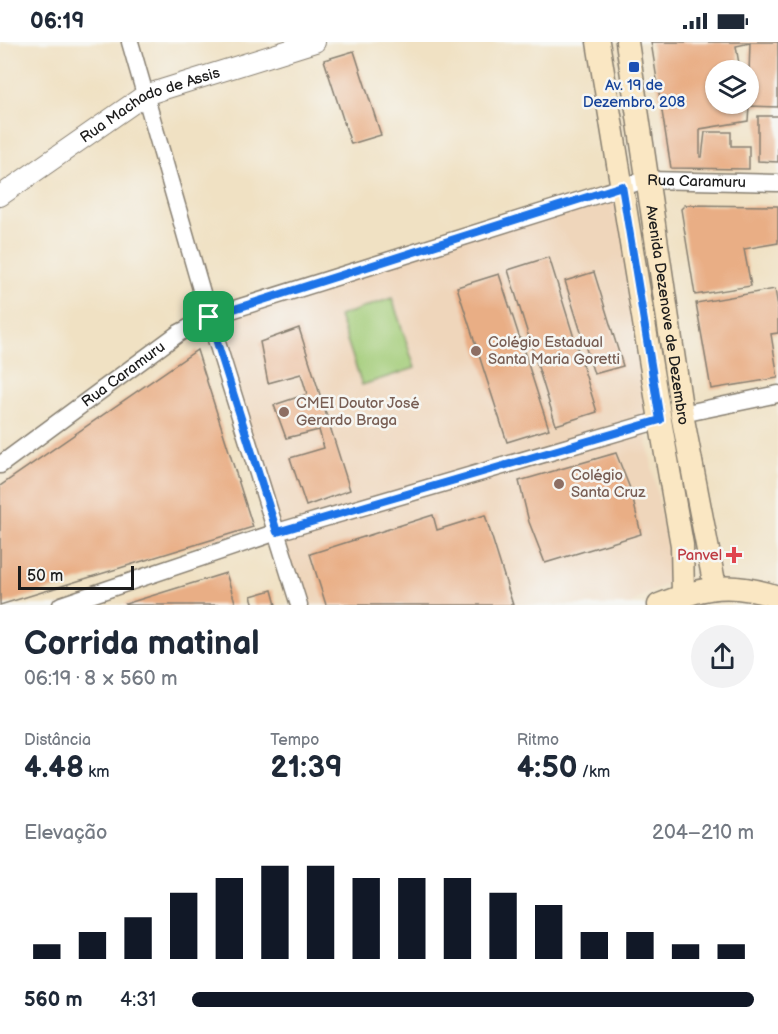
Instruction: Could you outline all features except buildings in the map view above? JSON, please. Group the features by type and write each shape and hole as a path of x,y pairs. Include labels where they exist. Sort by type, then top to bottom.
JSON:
{"main road":[{"name":"Avenida Dezenove de Dezembro","path":"598,42 682,545 683,595"},
{"name":"Avenida Dezenove de Dezembro","path":"627,42 682,414 716,587"},
{"path":"659,605 683,595 716,587 752,588 778,597"}],"street":[{"path":"130,42 209,317 299,605"},
{"name":"Rua Machado de Assis","path":"0,196 145,95 315,42"},
{"name":"Rua Caramuru","path":"0,465 179,333 209,317 622,186 648,180 778,183"},
{"path":"682,414 778,394"},
{"path":"61,605 277,532 660,420"}],"shaded area":[{"name":"Colégio Estadual Santa Maria Goretti","path":"616,188 654,421 277,532 209,317"},
{"name":"Colégio Santa Cruz","path":"645,431 674,580 637,599 631,605 303,605 282,536"}],"green space":[{"path":"392,298 415,368 362,385 339,316"}],"place":[{"name":"Av. 19 de Dezembro, 208","path":"634,67"},
{"name":"Colégio Estadual Santa Maria Goretti","path":"476,351"},
{"name":"CMEI Doutor José Gerardo Braga","path":"284,412"},
{"name":"Colégio Santa Cruz","path":"559,484"},
{"name":"Panvel","path":"734,555"}],"route":[{"path":"622,186 660,420 277,532 209,317 622,186"}]}
